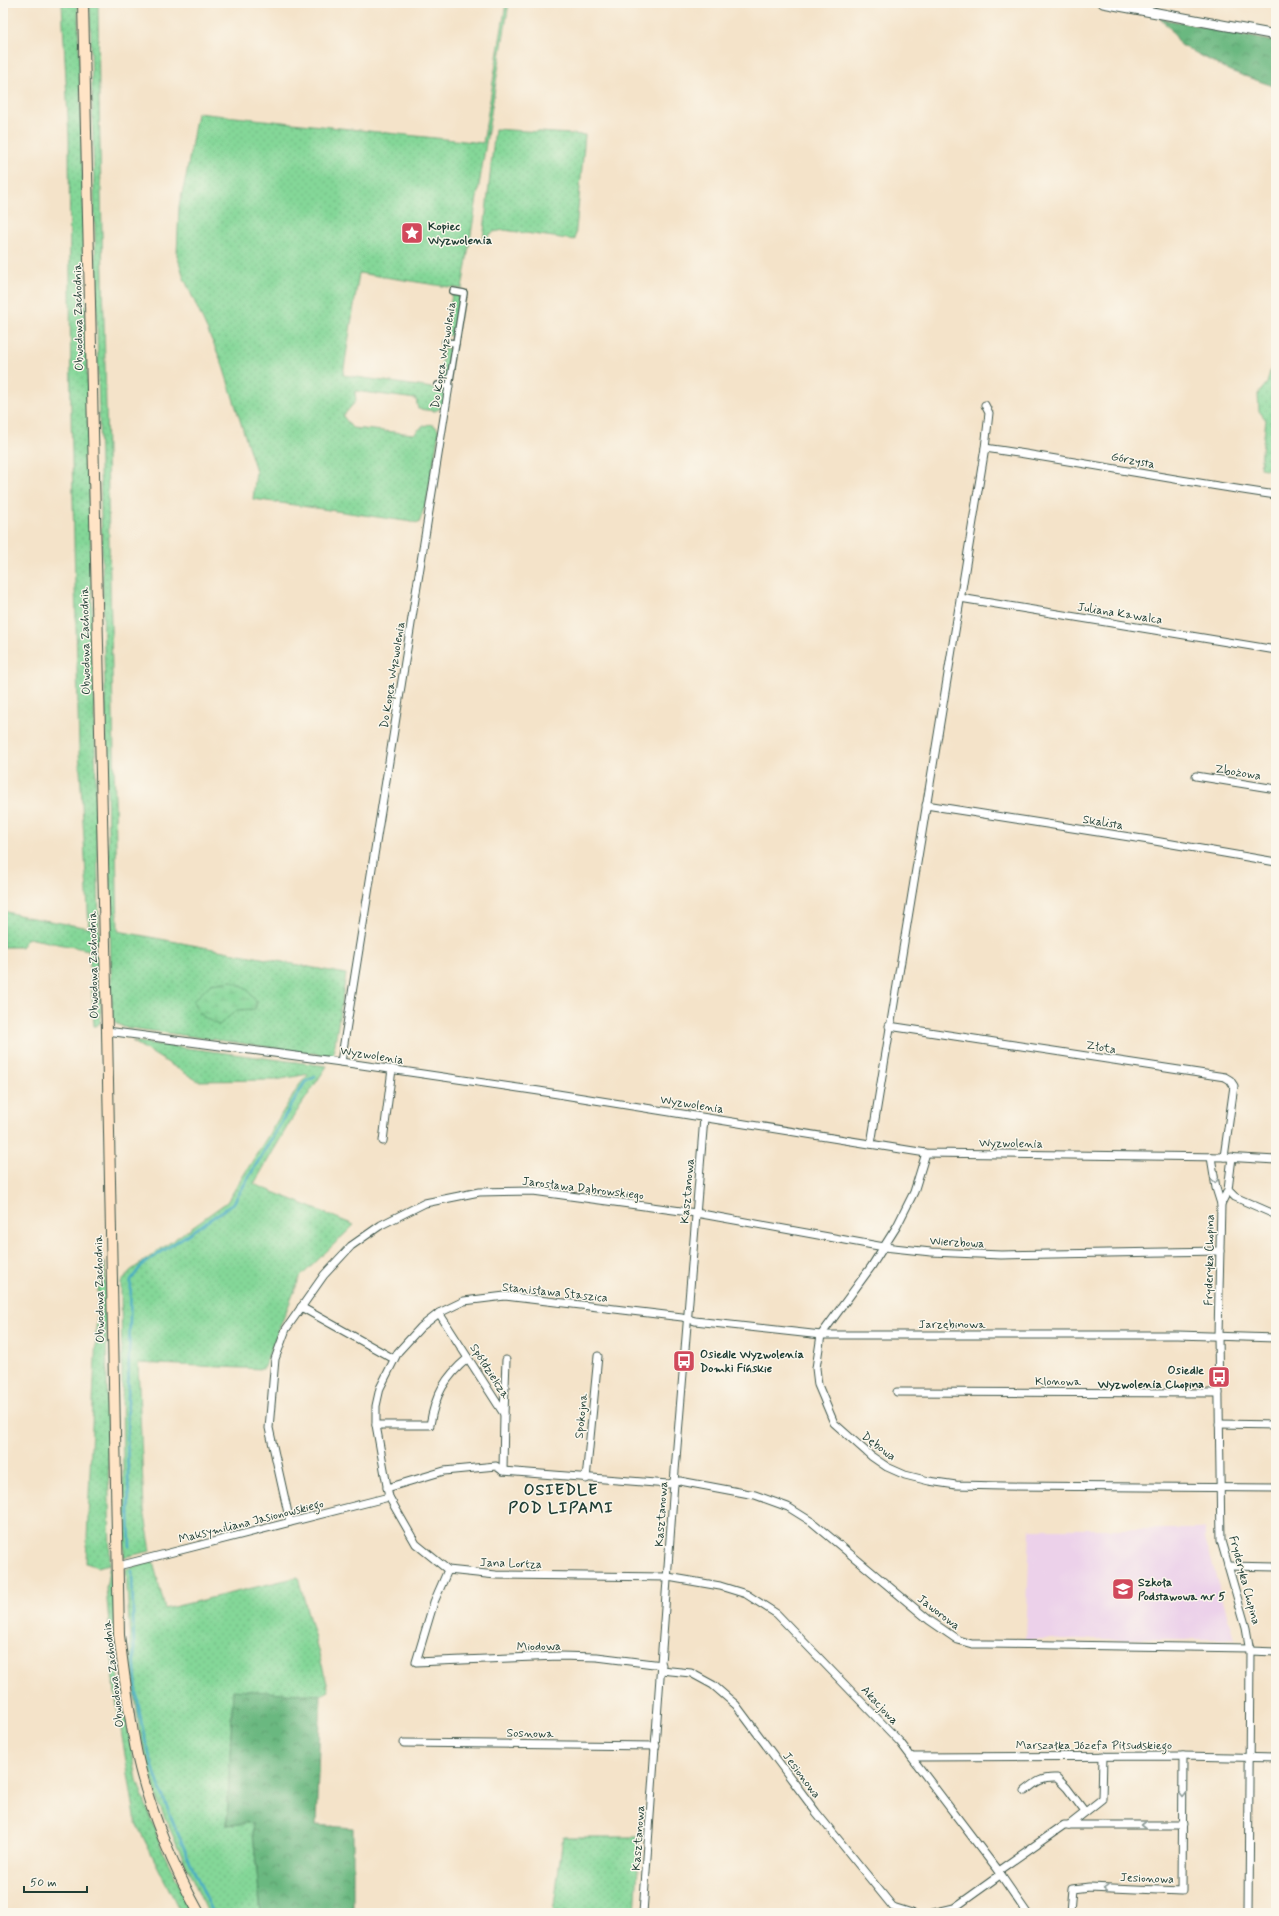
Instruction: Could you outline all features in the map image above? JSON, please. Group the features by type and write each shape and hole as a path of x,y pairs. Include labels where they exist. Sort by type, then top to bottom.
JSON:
{"main road":[{"name":"Obwodowa Zachodnia","path":"83,3 107,1031 119,1635 129,1711 137,1757 154,1814 188,1892 199,1913"}],"street":[{"path":"1103,3 1276,35"},
{"name":"Do Kopca Wyzwolenia","path":"341,1062 464,293 453,291"},
{"path":"445,342 456,344"},
{"path":"438,385 449,386"},
{"path":"871,1144 889,1026 985,448 989,413 985,405"},
{"name":"Górzysta","path":"985,448 1109,467 1191,483 1276,495"},
{"name":"Juliana Kawalca","path":"960,598 1276,650"},
{"name":"Zbożowa","path":"1196,776 1276,789"},
{"name":"Skalista","path":"926,805 1276,862"},
{"name":"Złota","path":"889,1026 1225,1077 1230,1080 1234,1086 1224,1157"},
{"name":"Wyzwolenia","path":"107,1031 341,1062 926,1153 1232,1157 1276,1160"},
{"path":"383,1141 392,1070"},
{"name":"Kasztanowa","path":"643,1913 662,1667 674,1483 704,1118"},
{"name":"Dębowa","path":"926,1153 914,1192 897,1226 884,1247 821,1335 816,1368 818,1385 834,1423 871,1456 887,1467 905,1476 956,1485 1276,1488"},
{"name":"Fryderyka Chopina","path":"1211,1157 1216,1188 1221,1204 1218,1335 1219,1488 1221,1541 1246,1628 1250,1649 1248,1913"},
{"name":"Fryderyka Chopina","path":"1221,1204 1228,1190 1232,1157"},
{"path":"1228,1190 1235,1197 1276,1215"},
{"name":"Jarosława Dąbrowskiego","path":"290,1522 269,1428 275,1359 286,1329 324,1274 351,1246 381,1225 425,1203 479,1192 533,1191 696,1213"},
{"name":"Wierzbowa","path":"696,1213 884,1247 931,1252 1001,1255 1220,1251"},
{"name":"Stanisława Staszica","path":"389,1497 376,1425 376,1406 380,1388 398,1352 421,1327 438,1313 464,1301 505,1296 688,1318"},
{"path":"301,1307 394,1359"},
{"name":"Spółdzielcza","path":"438,1313 504,1414 503,1471"},
{"name":"Jarzębinowa","path":"688,1318 695,1321 821,1335 1218,1335 1276,1338"},
{"name":"Spokojna","path":"586,1479 598,1356"},
{"path":"376,1425 430,1425 434,1404 442,1387 452,1371 468,1358"},
{"path":"504,1414 506,1360"},
{"name":"Klonowa","path":"897,1392 1219,1393"},
{"path":"1219,1424 1276,1425"},
{"path":"387,1488 444,1471 496,1466 503,1471 586,1479 668,1484 674,1483"},
{"name":"Jaworowa","path":"674,1483 680,1482 755,1495 788,1507 812,1522 929,1620 958,1640 972,1644 1250,1649 1276,1652"},
{"path":"389,1497 416,1544 448,1570"},
{"name":"Maksymiliana Jasionowskiego","path":"118,1566 389,1497"},
{"path":"1228,1566 1276,1567"},
{"name":"Jana Lortza","path":"448,1570 496,1575 668,1577"},
{"name":"Miodowa","path":"448,1570 434,1602 416,1662 559,1656 596,1657 662,1667"},
{"name":"Akacjowa","path":"668,1577 720,1586 746,1594 777,1614 913,1757 1027,1913"},
{"name":"Jesionowa","path":"662,1667 691,1673 713,1686 736,1705 816,1812 892,1907 912,1913"},
{"name":"Sosnowa","path":"404,1743 656,1746"},
{"path":"1069,1825 1102,1799 1103,1756"},
{"name":"Jesionowa","path":"1070,1913 1072,1889 1089,1887 1182,1891 1183,1756"},
{"name":"Marszałka Józefa Piłsudskiego","path":"913,1757 1183,1756 1276,1758"},
{"path":"1025,1791 1038,1780 1044,1778 1057,1778 1067,1788 1085,1812"},
{"path":"933,1913 954,1908 1064,1825 1183,1825"}],"shaded area":[{"name":"Szkoła Podstawowa nr 5","path":"1030,1529 1205,1529 1205,1538 1234,1639 1026,1639"}],"green space":[{"path":"62,3 77,3 78,13 101,1017 100,1023 96,1026 94,1026 89,950 28,938 21,947 3,947 3,911 27,917 89,928 79,751 71,414 69,137"},
{"path":"90,3 98,3 118,931 346,974 333,1056 123,1027 116,1023 112,1017"},
{"path":"506,3 509,3 462,289 359,273 343,375 446,390 443,407 435,411 418,409 416,399 355,391 356,401 343,416 352,428 414,434 426,425 430,424 436,427 439,431 427,500 419,523 253,499 256,471 222,363 184,278 177,255 179,206 186,177 197,113 483,143"},
{"path":"1159,18 1276,42 1276,87 1230,71 1181,45 1170,28"},
{"path":"495,129 585,135 575,240 504,230 493,232 483,241"},
{"path":"452,294 460,295 454,336 446,335"},
{"path":"444,348 452,349 447,382 439,380"},
{"path":"1276,359 1276,471 1260,468 1266,420 1259,411 1258,394 1267,383 1273,361"},
{"path":"232,981 248,990 257,1003 255,1009 237,1010 219,1025 203,1016 197,1010 193,1001 211,984"},
{"path":"132,1041 327,1066 290,1122 254,1184 354,1225 300,1277 263,1369 138,1363 144,1510 151,1551 124,1557 121,1283 130,1271 227,1202 300,1084 309,1074 275,1080 198,1081"},
{"path":"105,1262 110,1564 97,1567 86,1563 98,1289"},
{"path":"153,1561 165,1609 298,1577 329,1691 321,1695 233,1691 227,1825 252,1822 261,1913 208,1913 159,1805 139,1731 131,1660 126,1569"},
{"path":"110,1564 114,1585 117,1666 137,1780 163,1852 193,1913 181,1913 136,1823 115,1693 106,1588"},
{"path":"233,1690 321,1695 316,1825 353,1828 353,1913 261,1913 252,1823 227,1825"},
{"path":"563,1837 640,1837 635,1913 553,1913"}],"waterway":[{"path":"130,1547 127,1435 131,1280 142,1265 233,1204 305,1082 315,1077"},
{"path":"132,1571 136,1687 142,1726 163,1798 213,1913"}],"place":[{"name":"Kopiec Wyzwolenia","path":"412,233"},
{"name":"Osiedle Wyzwolenia Domki Fińskie","path":"684,1361"},
{"name":"Osiedle Wyzwolenia Chopina","path":"1219,1377"},
{"name":"Szkoła Podstawowa nr 5","path":"1123,1589"}],"district":[{"name":"OSIEDLE POD LIPAMI","path":"561,1498"}]}
